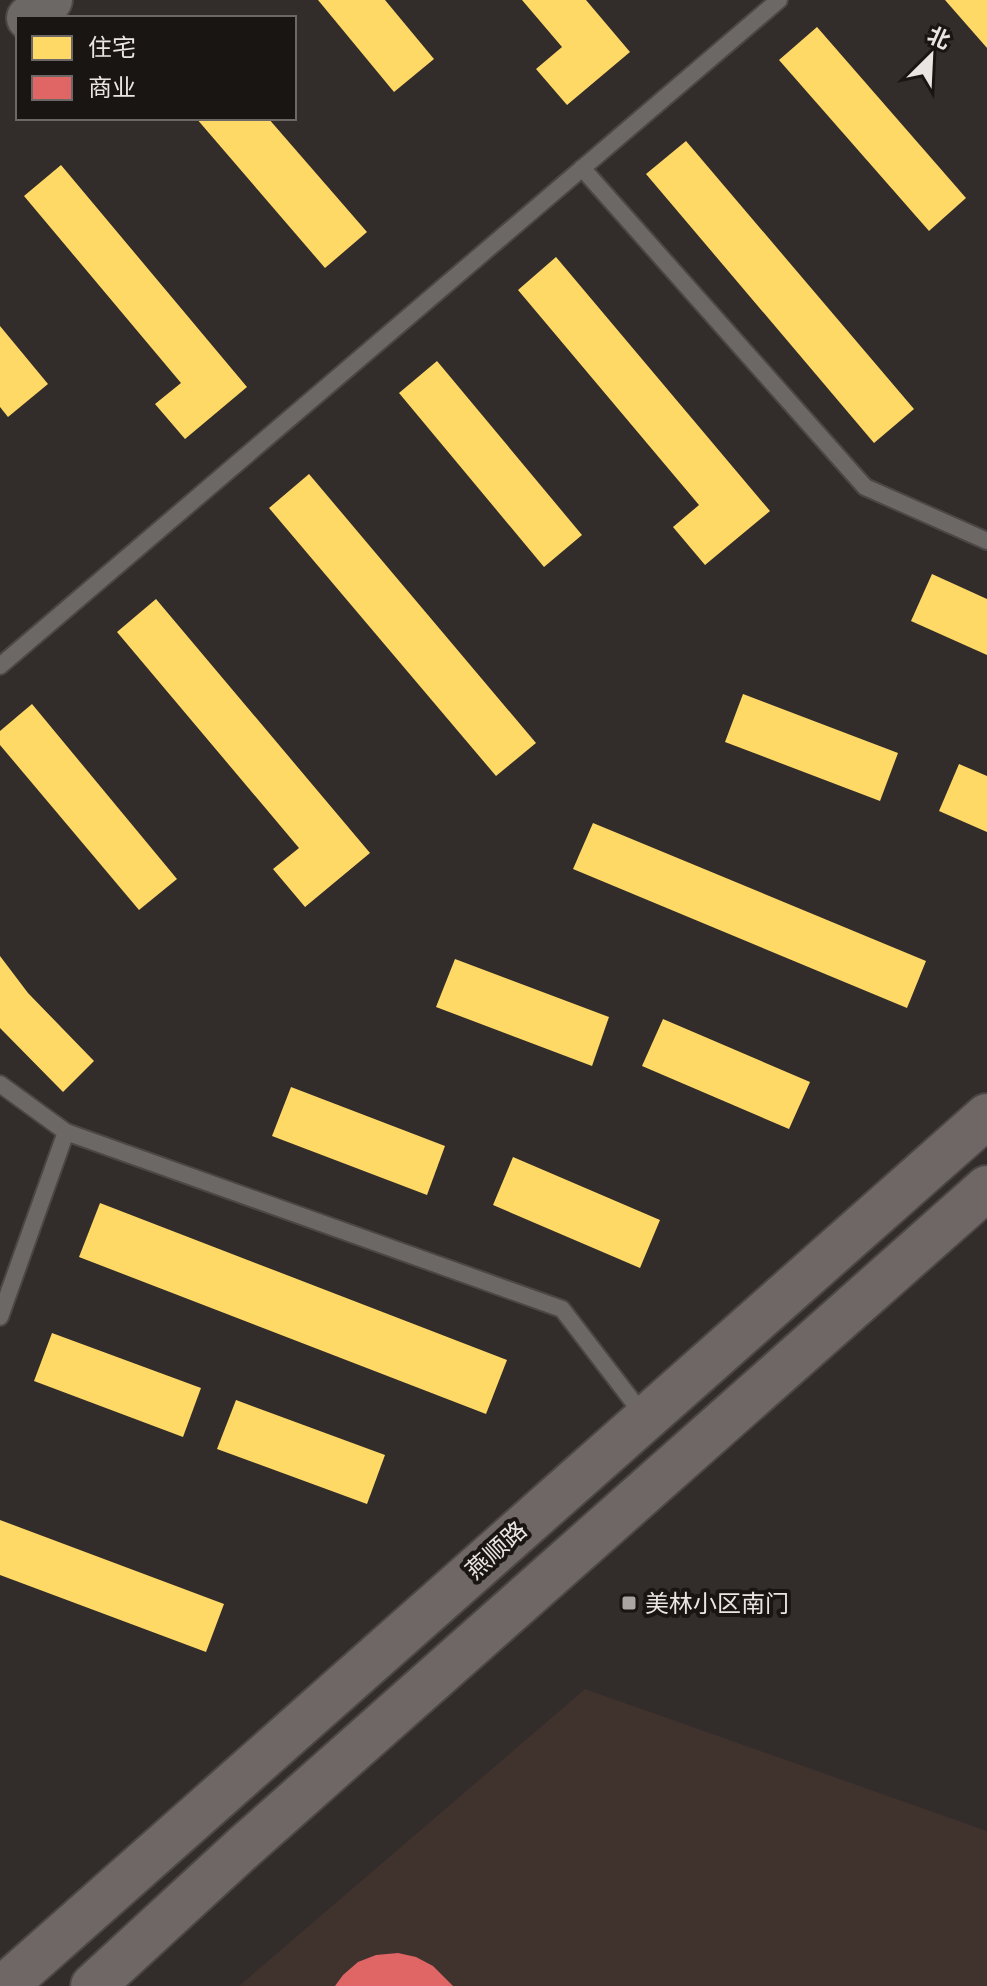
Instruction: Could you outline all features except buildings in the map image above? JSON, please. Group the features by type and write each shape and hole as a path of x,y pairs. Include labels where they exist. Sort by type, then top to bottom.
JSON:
{"main road":[{"name":"燕顺路","path":"5,1986 987,1116"},
{"path":"93,1986 244,1847 987,1188"}],"street":[{"path":"31,16 50,0"},
{"path":"0,43 16,29"}],"lane":[{"path":"0,666 779,0"},
{"path":"582,168 865,487 987,541"},
{"path":"0,1084 66,1132 562,1309 645,1418"},
{"path":"0,1317 66,1132"}],"shaded area":[{"path":"585,1689 987,1831 987,1986 239,1986"}],"place":[{"name":"美林小区南门","path":"629,1603"}]}
